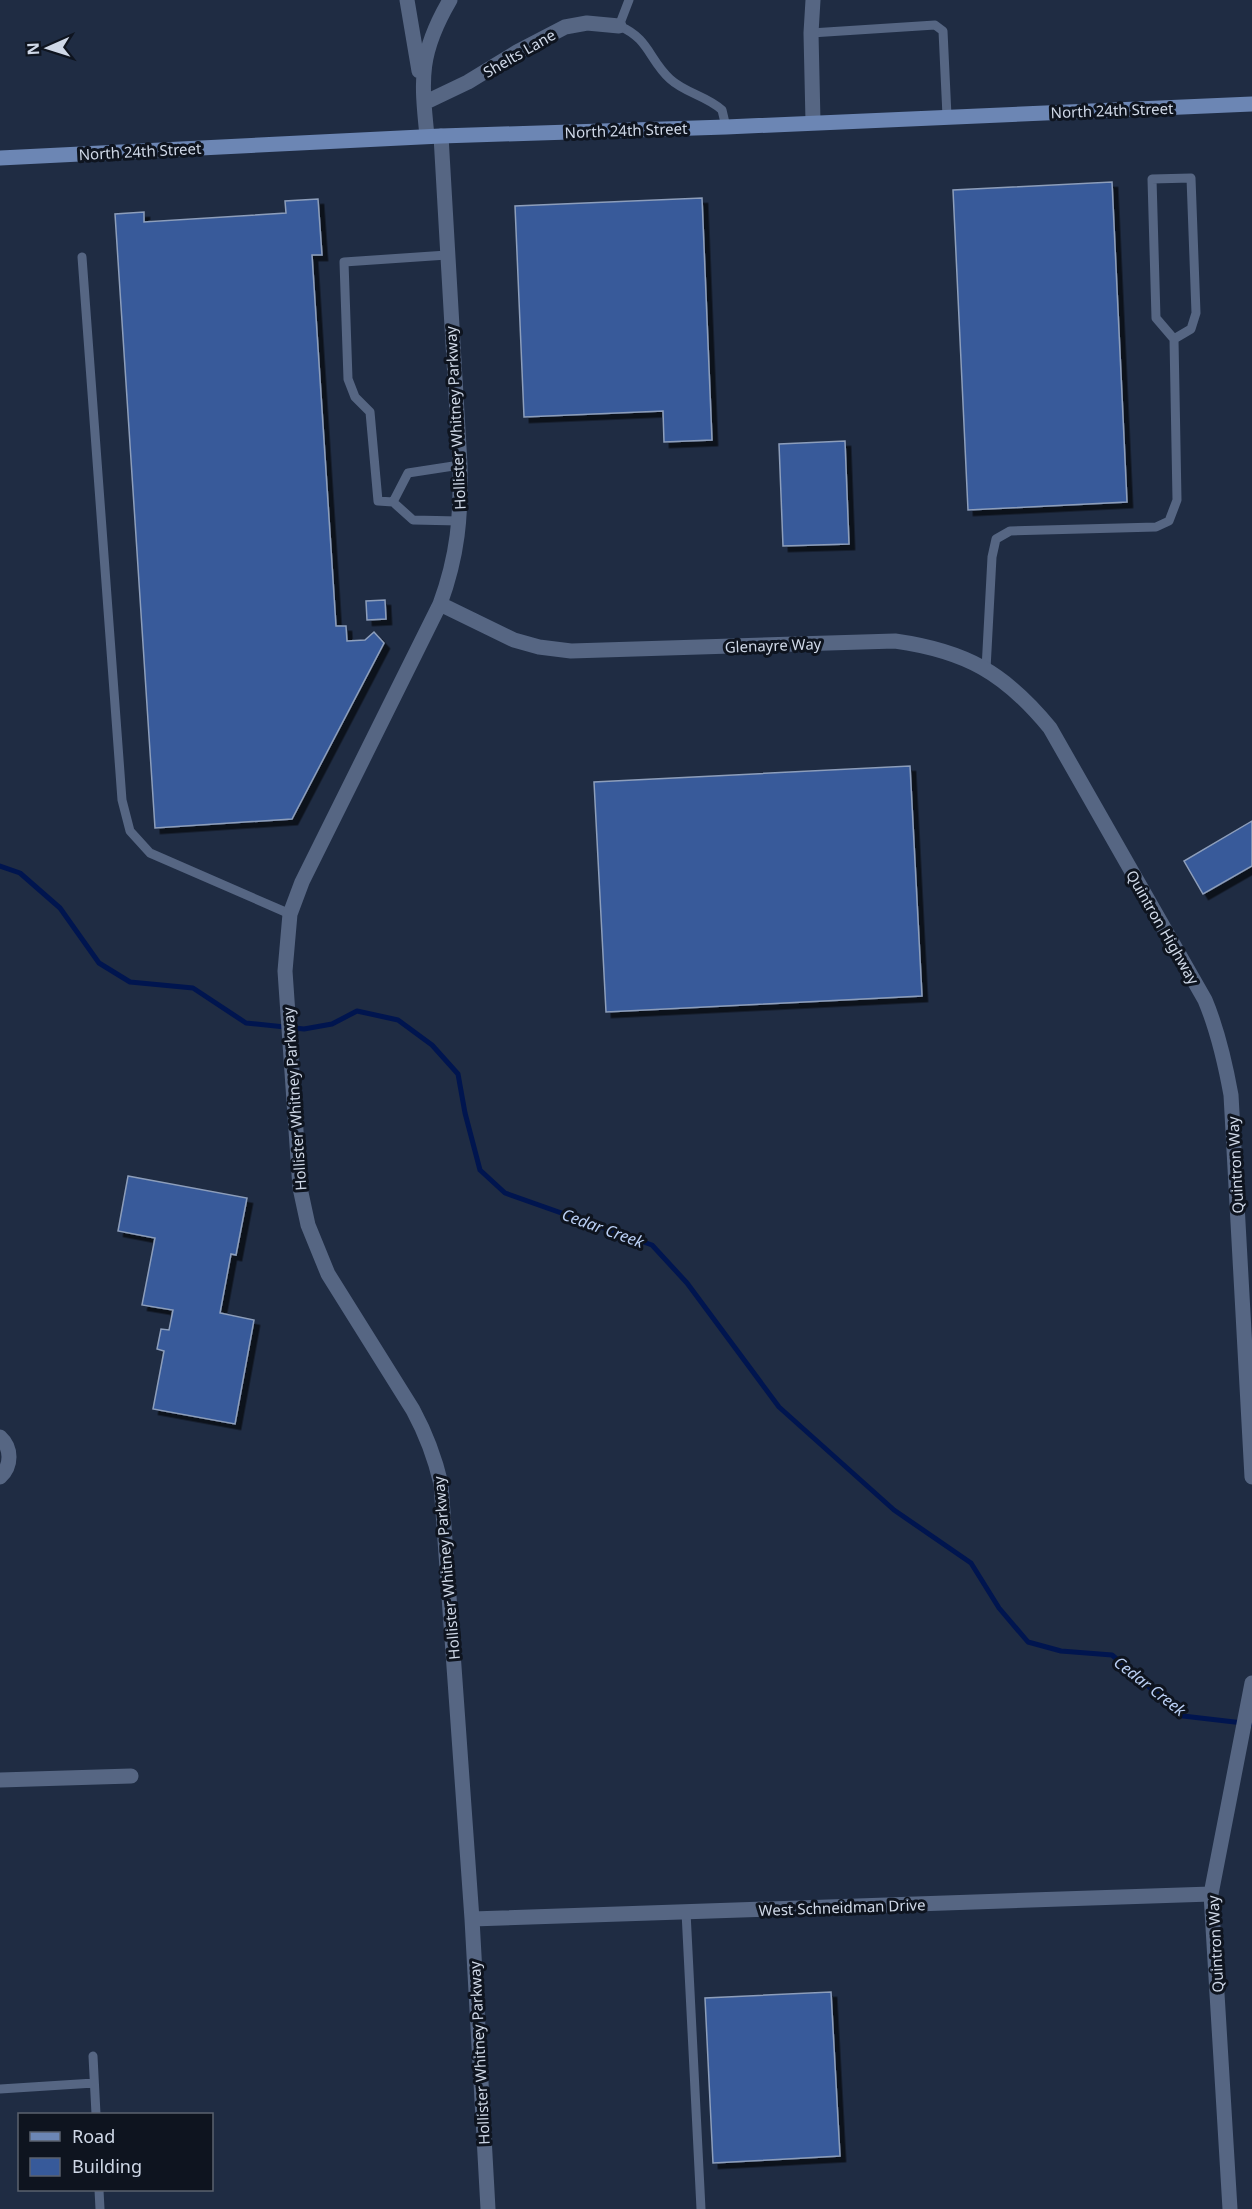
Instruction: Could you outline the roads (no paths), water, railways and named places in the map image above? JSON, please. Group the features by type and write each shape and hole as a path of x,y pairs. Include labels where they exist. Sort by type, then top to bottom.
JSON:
{"main road":[{"name":"North 24th Street","path":"0,158 434,136 726,127 1252,104"}],"street":[{"path":"407,0 424,103"},
{"path":"424,103 424,61 439,19 450,0"},
{"path":"813,0 811,33 813,122"},
{"name":"Shelts Lane","path":"424,103 468,82 517,52 565,27 587,23 619,26"},
{"name":"Hollister Whitney Parkway","path":"424,103 434,136 447,255 460,465 458,541 450,578 440,604 302,882 290,914 285,972 300,1188 308,1225 328,1274 425,1432 435,1458 441,1484 472,1919 488,2209"},
{"name":"Glenayre Way","path":"440,604 514,640 539,647 571,651 895,641 926,646 960,656 1009,684 1050,728 1068,760"},
{"name":"Quintron Highway","path":"1068,760 1205,1000 1225,1059 1231,1104"},
{"name":"Quintron Way","path":"1231,1104 1252,1477"},
{"path":"0,1437 8,1449 10,1460 0,1478"},
{"name":"Quintron Way","path":"1230,2209 1211,1894 1252,1683"},
{"path":"0,1780 131,1776"},
{"name":"West Schneidman Drive","path":"472,1919 1211,1894"}],"lane":[{"path":"629,0 619,26 635,34 648,48 666,76 676,85 722,110 726,127"},
{"path":"811,33 935,25 943,32 947,116"},
{"path":"986,669 992,557 996,538 1010,531 1156,527 1169,521 1177,500 1174,339 1156,318 1152,178 1191,178 1196,314 1191,328 1174,339"},
{"path":"447,255 344,262 348,379 356,397 370,412 378,501 393,502 413,520 459,520"},
{"path":"82,256 122,800 130,831 150,853 290,914"},
{"path":"393,502 408,473 460,465"},
{"path":"686,1912 701,2209"},
{"path":"93,2056 96,2113"},
{"path":"0,2089 94,2083"},
{"path":"99,2191 100,2209"}],"waterway":[{"name":"Cedar Creek","path":"0,866 20,873 60,908 99,963 130,982 193,988 246,1023 304,1029 332,1024 357,1011 398,1020 432,1045 458,1074 465,1113 480,1170 505,1193 652,1245 687,1283 779,1407 894,1510 971,1563 999,1608 1028,1642 1061,1651 1112,1655 1183,1716 1252,1724"}]}
